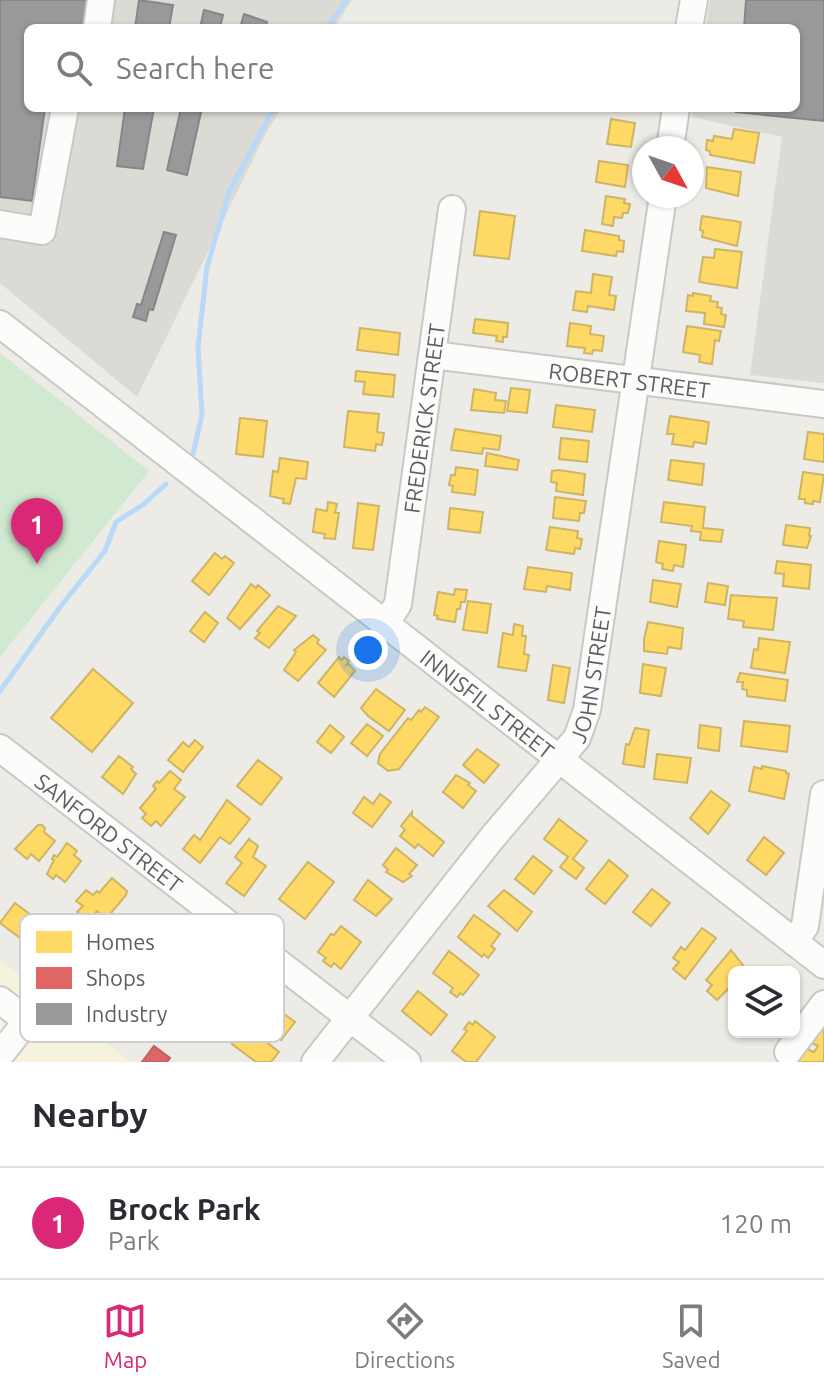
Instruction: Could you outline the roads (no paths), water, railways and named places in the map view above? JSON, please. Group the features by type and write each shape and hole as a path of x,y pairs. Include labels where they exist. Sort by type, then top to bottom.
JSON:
{"street":[{"path":"98,24 101,0"},
{"path":"690,24 694,0"},
{"path":"0,224 42,231 64,112"},
{"path":"672,136 675,112"},
{"name":"JOHN STREET","path":"315,1062 577,738 587,710 661,208"},
{"name":"FREDERICK STREET","path":"386,623 398,604 452,209"},
{"name":"INNISFIL STREET","path":"0,324 824,965"},
{"name":"ROBERT STREET","path":"433,355 824,404"},
{"name":"SANFORD STREET","path":"0,748 217,914"},
{"path":"794,942 805,926 824,794"},
{"name":"SANFORD STREET","path":"284,966 407,1062"},
{"path":"0,1000 20,1016"},
{"path":"788,1052 824,1004"},
{"path":"0,1055 20,1030"}],"waterway":[{"path":"330,24 347,0"},
{"path":"193,454 202,415 198,347 207,267 229,192 272,112"},
{"path":"0,691 105,551 116,522 144,504 166,484"}],"place":[{"name":"Brock Park","path":"37,564"}]}
